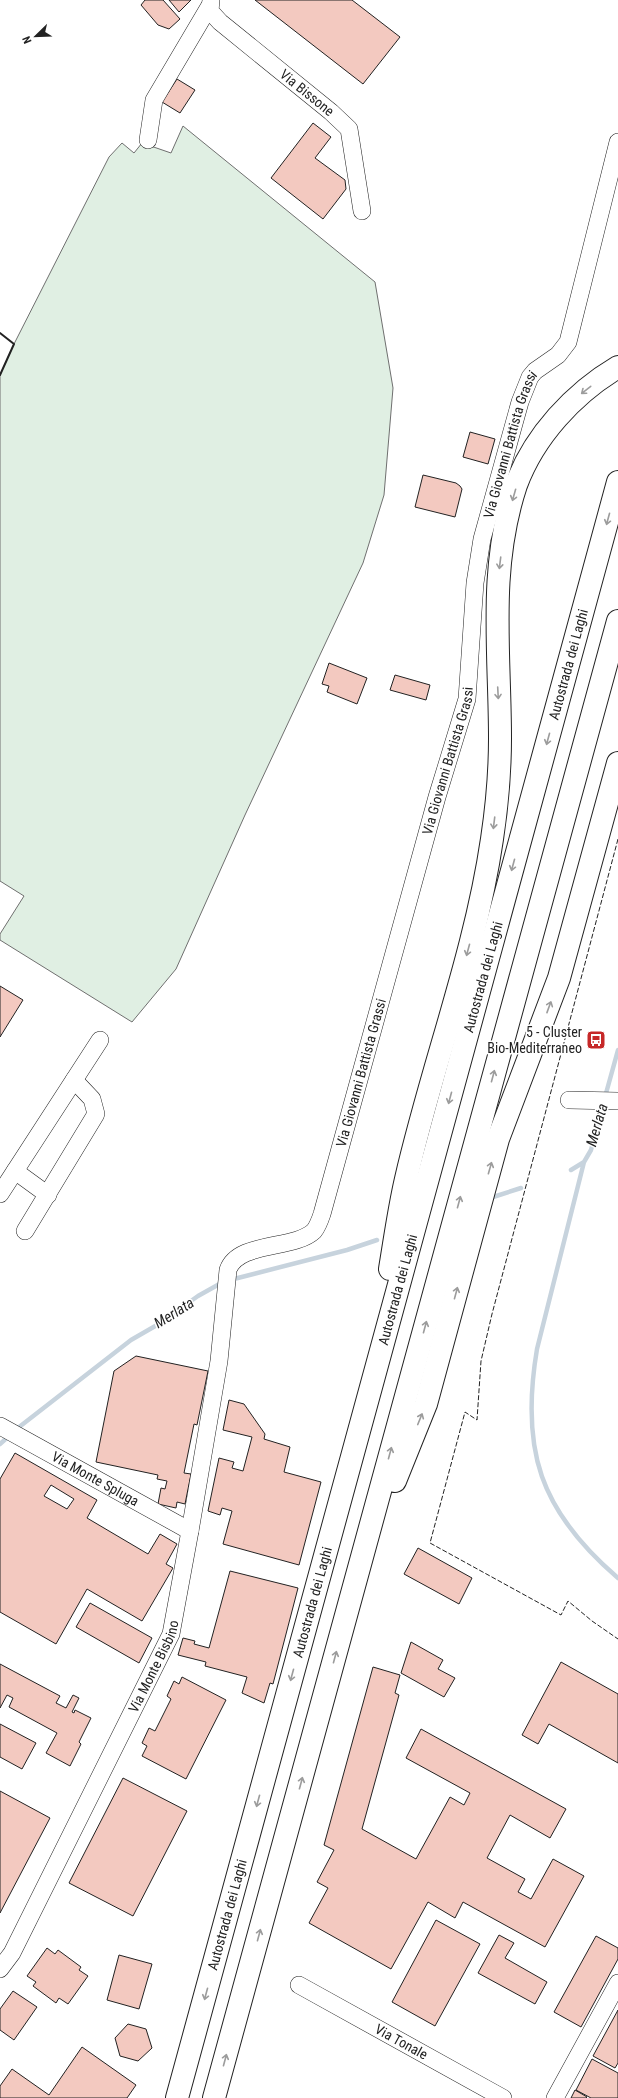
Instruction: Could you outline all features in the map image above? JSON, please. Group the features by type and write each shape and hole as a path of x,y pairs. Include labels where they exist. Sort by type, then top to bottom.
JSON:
{"highway":[{"path":"370,1391 405,1180 472,937 492,838 500,741 496,629 497,594 506,524 517,484 543,436 579,395 618,367"},
{"name":"Autostrada dei Laghi","path":"177,2098 618,482"},
{"path":"214,2098 618,621"},
{"path":"358,1571 426,1404 498,1140 559,978 618,762"}],"street":[{"path":"148,140 154,100 210,3"},
{"name":"Via Bissone","path":"210,3 212,14 220,22 332,112 349,129 362,211"},
{"name":"Via Giovanni Battista Grassi","path":"221,1336 224,1298 230,1264 238,1257 307,1235 314,1230 322,1214 437,797 467,699 475,589 482,539 520,402 530,377 535,371 558,356 568,342 618,142"},
{"path":"0,1194 9,1172 74,1080 100,1040"},
{"path":"26,1231 96,1114 92,1099 74,1080"},
{"path":"569,1100 618,1101"},
{"path":"9,1172 48,1195"},
{"name":"Via Monte Bisbino","path":"0,1969 12,1953 171,1634 190,1531 221,1336"},
{"name":"Via Monte Spluga","path":"0,1426 190,1531"},
{"path":"555,2098 618,1982"},
{"name":"Via Tonale","path":"300,1985 504,2098"}],"green space":[{"path":"183,126 375,282 393,388 384,495 363,563 245,815 176,969 132,1022 0,940 0,934 24,896 0,881 0,375 14,344 109,157 122,143 134,153 142,143 171,153"}],"building":[{"path":"145,0 163,0 180,19 169,29 158,25 141,5"},
{"path":"169,0 191,0 179,12"},
{"path":"255,0 352,0 400,37 363,84"},
{"path":"177,79 195,90 180,113 162,102"},
{"path":"313,123 331,137 315,158 345,180 346,189 323,219 271,178"},
{"path":"470,432 495,439 488,464 463,457"},
{"path":"423,475 456,483 460,486 462,489 455,517 415,507"},
{"path":"329,663 367,678 357,704 327,692 329,686 322,684"},
{"path":"395,675 430,685 426,700 390,690"},
{"path":"0,986 23,1000 0,1037"},
{"path":"136,1356 208,1371 197,1425 194,1424 184,1473 191,1474 185,1504 177,1502 176,1508 158,1504 161,1488 165,1489 167,1481 157,1479 158,1475 96,1462 114,1371"},
{"path":"229,1400 244,1404 265,1434 264,1439 290,1447 284,1472 321,1482 299,1565 223,1544 232,1511 222,1508 220,1515 208,1511 219,1458 234,1462 232,1468 243,1471 252,1437 223,1430"},
{"path":"15,1453 97,1500 87,1518 148,1554 160,1534 177,1544 166,1564 173,1568 142,1621 87,1589 56,1644 0,1612 0,1479","holes":["51,1485 74,1499 67,1509 44,1496"]},
{"path":"418,1548 472,1578 459,1604 404,1574"},
{"path":"230,1571 298,1588 273,1684 270,1683 264,1703 242,1693 247,1677 205,1666 206,1662 178,1655 183,1638 195,1641 194,1644 209,1648"},
{"path":"90,1603 152,1638 139,1663 76,1627"},
{"path":"411,1642 443,1660 438,1669 455,1678 444,1697 401,1673"},
{"path":"561,1662 618,1694 618,1763 549,1724 538,1744 522,1735"},
{"path":"0,1664 60,1696 56,1703 66,1708 73,1695 79,1698 72,1712 74,1713 75,1710 91,1718 79,1742 81,1744 70,1766 46,1753 57,1733 9,1707 13,1698 7,1695 0,1708"},
{"path":"373,1667 400,1675 395,1693 399,1695 362,1829 416,1859 450,1797 464,1805 470,1793 406,1758 421,1729 566,1809 550,1838 510,1815 487,1858 525,1879 518,1892 531,1899 553,1859 584,1876 545,1947 463,1902 455,1918 428,1902 391,1969 309,1923 328,1888 317,1882 334,1850 324,1845"},
{"path":"182,1677 226,1700 186,1779 142,1756 147,1746 142,1743 149,1728 155,1731 171,1699 167,1696 174,1681 179,1684"},
{"path":"0,1724 36,1743 22,1769 0,1757"},
{"path":"123,1778 187,1811 133,1916 69,1883"},
{"path":"0,1791 50,1818 0,1913"},
{"path":"436,1920 480,1944 435,2026 392,2002"},
{"path":"499,1935 514,1943 505,1958 547,1982 535,2004 478,1973"},
{"path":"596,1936 618,1948 618,1959 581,2027 554,2012"},
{"path":"47,1948 55,1954 58,1950 81,1967 79,1970 88,1976 68,2004 59,1998 56,2003 33,1986 36,1982 27,1976"},
{"path":"119,1955 152,1964 139,2009 107,2000"},
{"path":"13,1991 37,2007 14,2040 0,2030 0,2009"},
{"path":"618,2010 618,2063 615,2068 593,2056"},
{"path":"128,2024 146,2029 152,2048 138,2061 120,2056 115,2038"},
{"path":"82,2047 136,2085 127,2098 0,2098 0,2086 12,2069 49,2095"},
{"path":"592,2059 618,2073 618,2098 591,2098 576,2090"},
{"path":"575,2090 587,2097 571,2098"}],"waterway":[{"name":"Merlata","path":"605,1097 618,1050"},
{"name":"Merlata","path":"571,1170 584,1162 591,1150 603,1104"},
{"path":"584,1162 537,1349 532,1385 532,1418 535,1448 542,1476 554,1503 570,1528 591,1553 618,1578"},
{"name":"Merlata","path":"490,1198 521,1188"},
{"name":"Merlata","path":"230,1280 347,1250 377,1240"},
{"name":"Merlata","path":"14,1431 131,1340 157,1325 198,1296 223,1282"},
{"name":"Merlata","path":"0,1444 9,1436"}],"fence":[{"path":"618,839 492,1314 481,1361 477,1420 465,1412 430,1543 561,1615 568,1601 592,1621 618,1639"}],"wall":[{"path":"0,333 14,344 0,375"}],"place":[{"name":"5 - Cluster Bio-Mediterraneo","path":"596,1040"}]}
